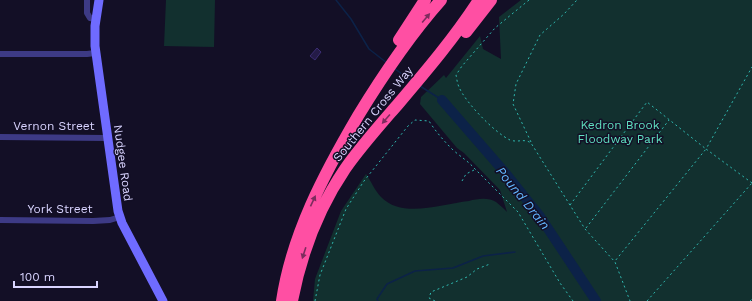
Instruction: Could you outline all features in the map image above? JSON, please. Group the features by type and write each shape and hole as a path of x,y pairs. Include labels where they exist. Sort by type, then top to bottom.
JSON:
{"highway":[{"path":"393,57 425,0"},
{"name":"Southern Cross Way","path":"282,301 290,264 306,217 330,165 393,57 441,0"},
{"name":"Southern Cross Way","path":"292,301 303,256 314,224 336,182 353,157 425,74 479,0"},
{"path":"425,74 466,32 491,0"}],"main road":[{"name":"Nudgee Road","path":"99,0 95,19 95,53 120,217 161,300"}],"street":[{"path":"87,0 87,15 90,18 95,19"},
{"path":"0,54 95,53"},
{"name":"Vernon Street","path":"0,137 107,138"},
{"name":"York Street","path":"0,220 93,221 110,220 120,217"}],"path":[{"path":"530,0 494,28 456,75 459,88 480,115 509,139 516,142 524,140 531,143"},
{"path":"577,0 564,14 540,35 516,84 513,104 531,143 585,229 615,262 630,301"},
{"path":"615,262 706,149 752,67"},
{"path":"570,205 648,102 706,149 752,183 647,301"},
{"path":"314,301 320,275 346,209 364,181 415,120 429,121 440,137 454,151 469,162 518,212 560,283 573,301"},
{"path":"585,229 670,120"},
{"path":"462,181 466,174 475,169"},
{"path":"435,301 429,298 431,292 467,277 490,264"}],"green space":[{"path":"166,0 215,0 214,47 164,46"},
{"name":"Kedron Brook Floodway Park","path":"521,0 752,0 752,301 313,301 315,279 341,211 366,174 381,197 390,204 400,207 411,209 435,207 486,199 493,200 507,212 500,190 464,153 457,148 420,104 421,97 444,75 446,78 480,36 483,49 501,59 499,17"}],"building":[{"path":"317,48 321,52 315,60 310,56"}],"waterway":[{"path":"336,0 351,19 369,49 387,63"},
{"path":"395,69 412,81"},
{"path":"420,86 442,100"},
{"name":"Pound Drain","path":"442,100 507,175 539,215 596,301"},
{"path":"378,301 377,299 387,284 415,271 453,268 483,256 515,252"}]}
